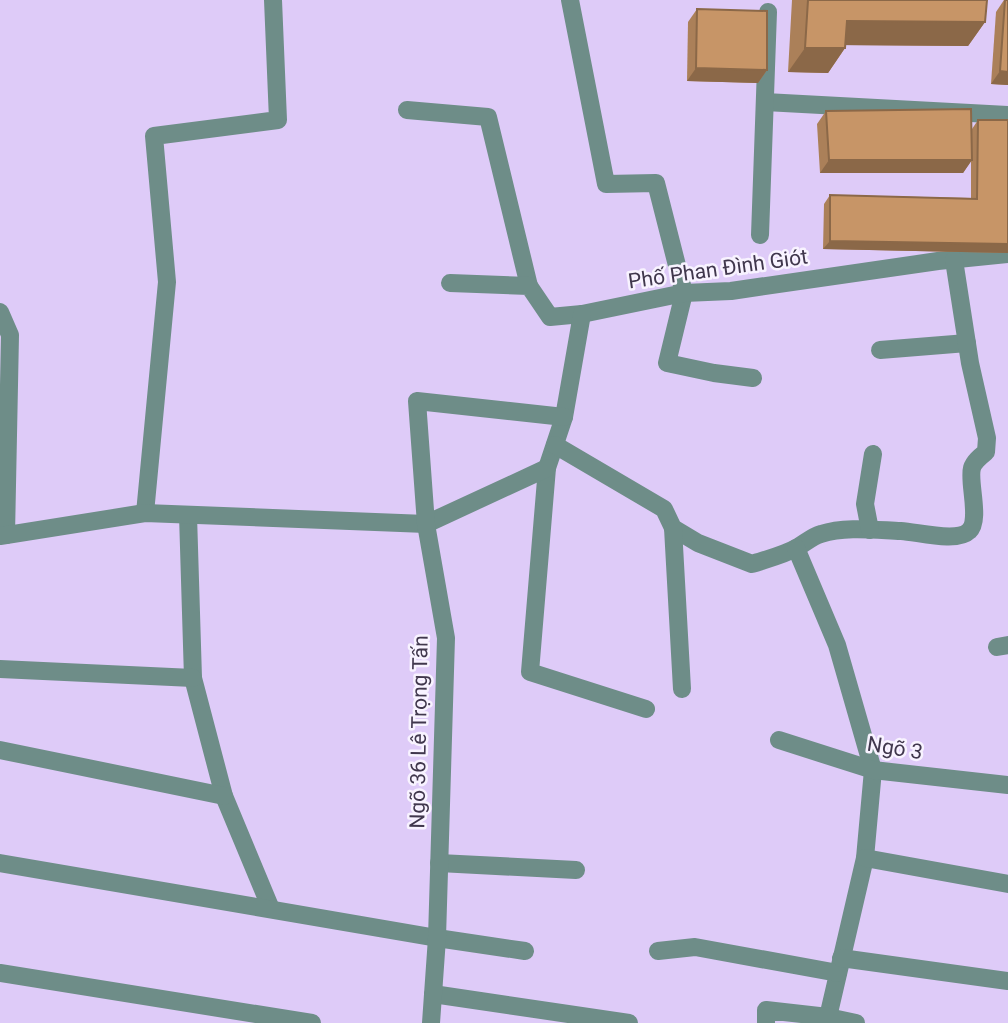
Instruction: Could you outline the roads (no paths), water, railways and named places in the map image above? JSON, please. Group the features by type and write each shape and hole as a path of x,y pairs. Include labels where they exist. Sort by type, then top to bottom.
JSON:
{"street":[{"path":"145,513 167,282 154,136 278,120 273,0"},
{"path":"570,0 606,184 656,183 684,293 667,363 753,378"},
{"path":"760,235 768,12"},
{"path":"765,102 1008,115"},
{"path":"407,110 488,117 529,286 450,283"},
{"name":"Phố Phan Đình Giót","path":"529,286 550,317 582,314 684,293 731,291 1008,254"},
{"path":"673,528 698,543 752,564 796,548 820,534 850,529 959,537 968,533 973,527 972,469 986,452 987,438 967,343 954,260"},
{"path":"0,312 10,335 3,536 145,513 426,524 547,468"},
{"path":"582,314 564,416 547,468 530,672 646,709"},
{"path":"880,350 967,343"},
{"name":"Ngõ 36 Lê Trọng Tấn","path":"430,1023 437,938 446,638 426,524 416,401 564,416"},
{"path":"555,445 664,509 673,528 682,688"},
{"path":"870,530 866,504 873,454"},
{"path":"188,515 193,678 224,796 271,909"},
{"path":"796,548 837,645 873,770 865,858 828,1017"},
{"path":"0,669 193,678"},
{"name":"Ngõ 3","path":"779,740 873,770 1008,785"},
{"path":"0,750 224,796"},
{"path":"865,858 1008,884"},
{"path":"0,863 525,951"},
{"path":"439,863 576,870"},
{"path":"658,951 695,947 840,965 1008,981"},
{"path":"0,973 312,1023"},
{"path":"433,995 629,1023"},
{"path":"766,1023 766,1010 856,1023"}]}
